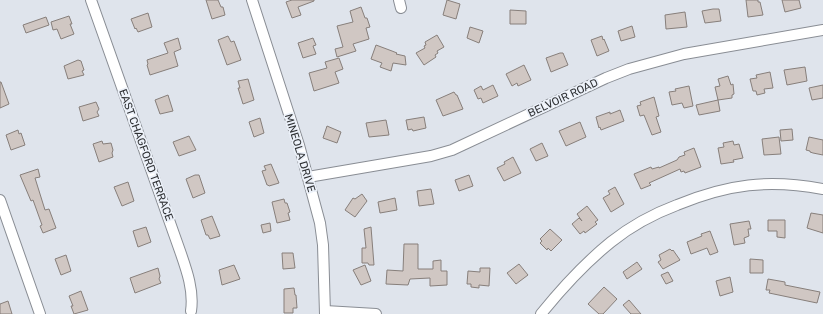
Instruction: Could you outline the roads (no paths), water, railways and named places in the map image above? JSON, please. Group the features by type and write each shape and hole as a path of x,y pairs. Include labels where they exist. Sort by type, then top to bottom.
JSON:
{"street":[{"name":"EAST CHAGFORD TERRACE","path":"91,0 189,278 193,300 191,312"},
{"name":"MINEOLA DRIVE","path":"252,0 308,177 320,223 323,245 325,313"},
{"name":"BELVOIR ROAD","path":"308,177 431,156 452,150 606,78 629,69 660,60 684,54 823,30"},
{"path":"541,314 579,271 611,242 648,217 668,208 697,197 737,186 783,184 823,189"},
{"path":"0,200 40,314"},
{"path":"325,313 376,314"}]}
